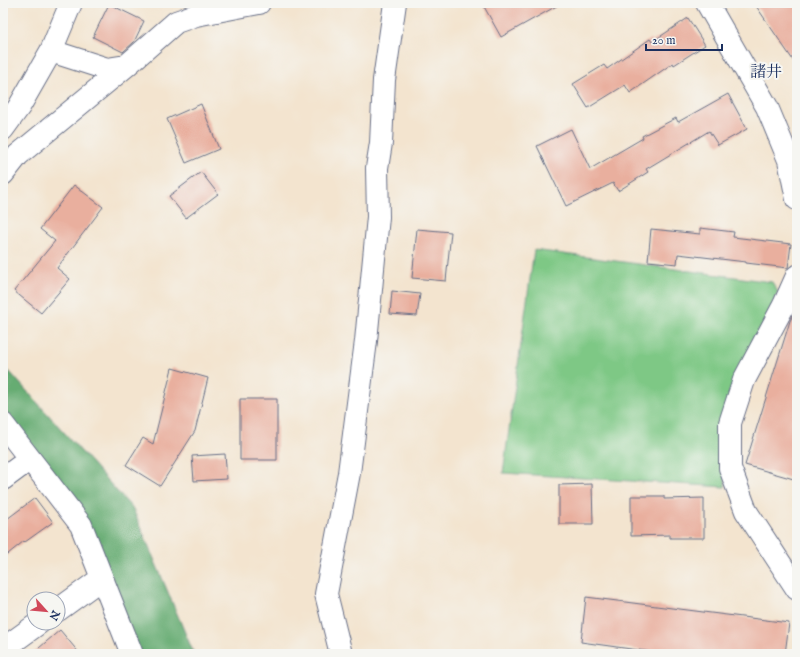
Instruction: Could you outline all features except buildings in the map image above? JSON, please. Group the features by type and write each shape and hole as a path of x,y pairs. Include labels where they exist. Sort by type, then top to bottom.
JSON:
{"street":[{"path":"3,129 18,107 51,51 71,3"},
{"path":"3,174 18,155 126,66 176,22 196,15 258,3"},
{"path":"341,654 326,594 350,473 366,341 378,217 377,168 381,143 384,80 395,3"},
{"path":"707,3 767,107 789,160 797,199"},
{"path":"51,51 107,69 126,66"},
{"path":"777,132 797,140"},
{"path":"797,276 784,305 744,380 730,423 730,468 746,511 797,589"},
{"path":"3,424 80,525 132,654"},
{"path":"3,479 30,459"},
{"path":"66,604 102,578"},
{"path":"3,649 29,631"}],"green space":[{"path":"534,250 772,282 778,292 729,407 725,487 503,473"},
{"path":"9,371 133,509 194,654 135,654 81,525 3,424 3,372"}],"district":[{"name":"諸井","path":"766,71"}]}
